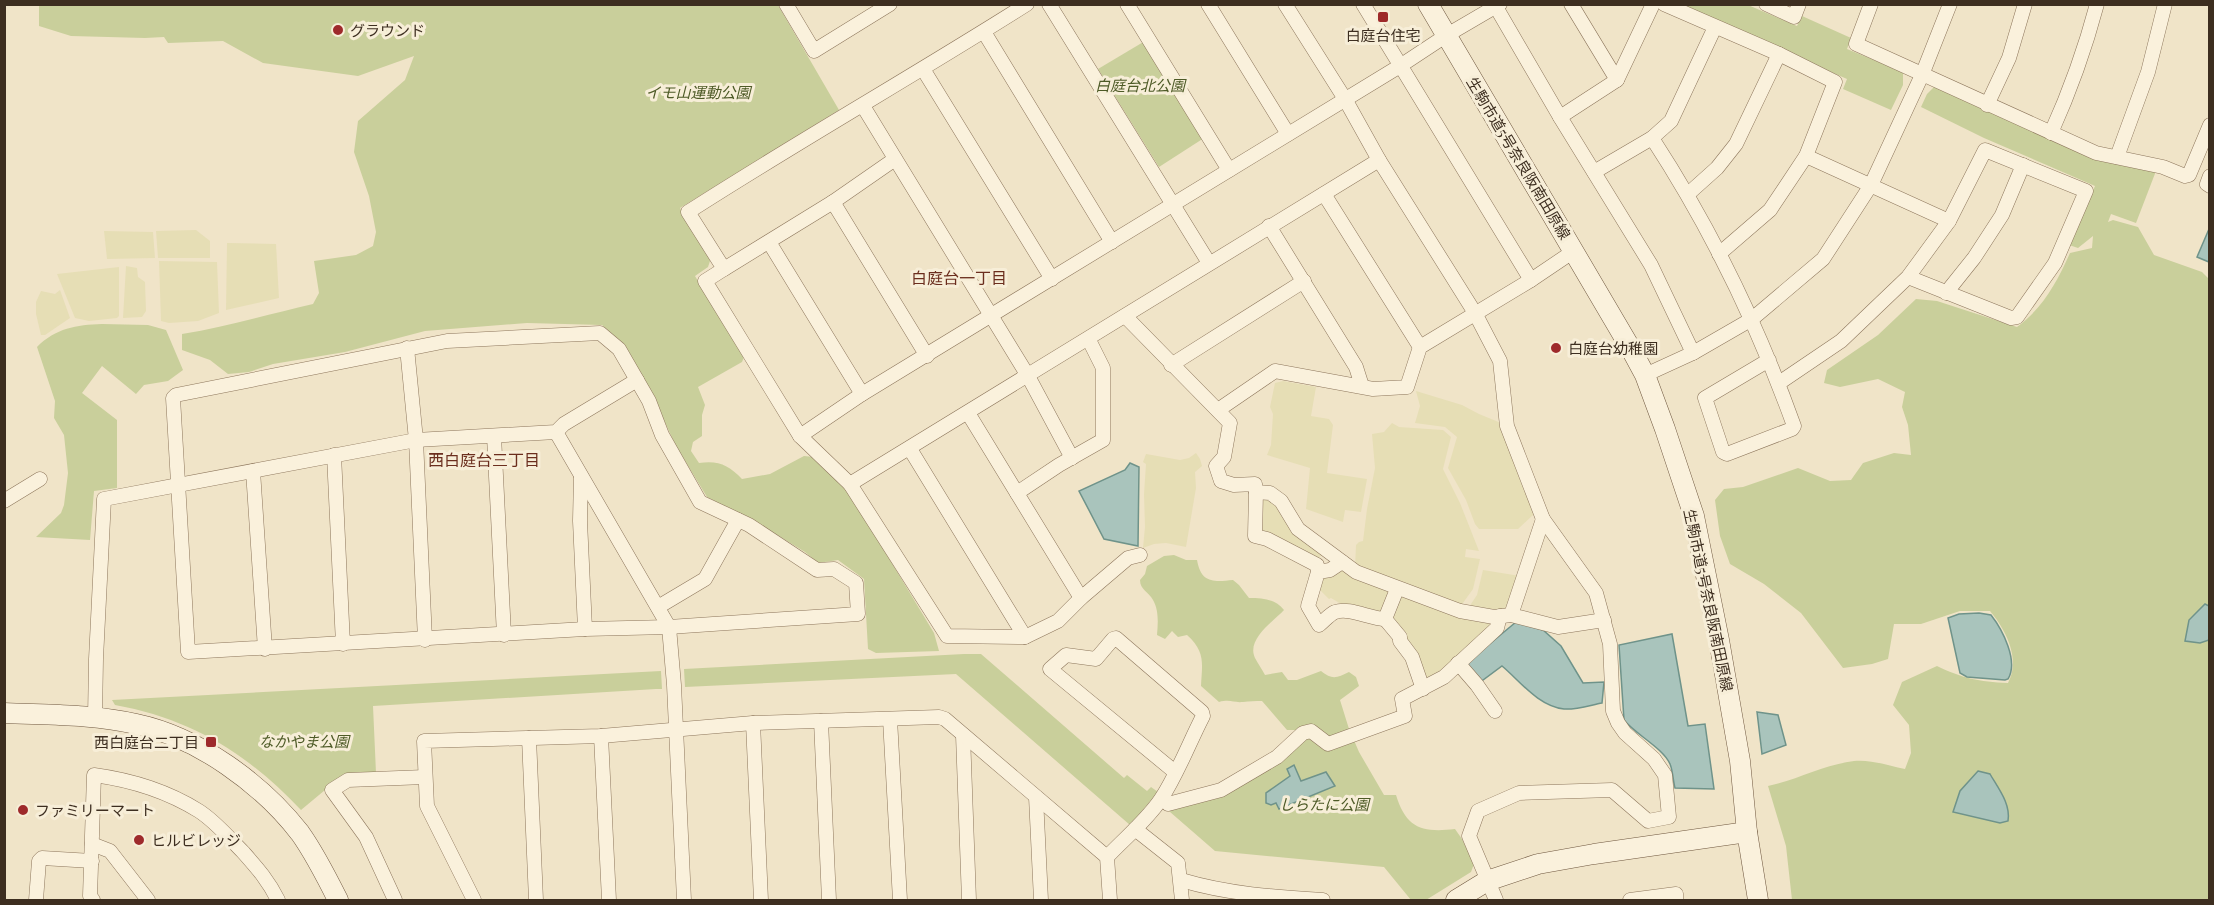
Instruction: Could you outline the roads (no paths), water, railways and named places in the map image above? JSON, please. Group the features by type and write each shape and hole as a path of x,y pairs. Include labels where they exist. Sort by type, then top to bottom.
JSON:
{"street":[{"path":"786,4 814,51 890,4"},
{"path":"724,269 688,212 1027,4"},
{"path":"1049,4 1209,263"},
{"path":"1127,4 1229,170"},
{"path":"1208,4 1288,134"},
{"path":"1285,4 1475,313 1500,361 1507,426 1542,519 1596,593 1610,644 1613,711 1625,733 1654,759 1665,775 1673,842"},
{"path":"1363,4 1531,280"},
{"name":"生駒市道5号奈良阪南田原線","path":"1428,4 1645,375 1665,429 1694,516 1719,639 1738,750 1747,832 1758,900"},
{"path":"1571,4 1617,80"},
{"path":"1560,117 1617,80 1653,4"},
{"path":"1664,4 1779,54 1835,82 1806,156 1770,210 1719,254"},
{"path":"1766,4 1794,16 1799,4"},
{"path":"1871,4 1856,44 2096,153 2163,167 2185,176 2189,175 2210,125"},
{"path":"1645,375 1693,353 1752,319 1823,259 1871,185 1922,75 1950,4"},
{"path":"1987,105 2009,58 2025,4"},
{"path":"2051,134 2067,98 2097,4"},
{"path":"2117,157 2148,72 2165,4"},
{"path":"800,436 862,394 1172,206 1447,35 1498,6 1560,117 1651,265 1693,353"},
{"path":"1594,172 1652,138 1671,121 1715,27"},
{"path":"984,32 1112,242"},
{"path":"1688,194 1717,168 1736,144 1779,54"},
{"path":"923,69 1052,279"},
{"path":"863,106 1028,376 1072,458"},
{"path":"1652,138 1688,194 1752,319 1779,383 1794,426 1792,429 1727,454 1723,452 1705,398 1769,360"},
{"path":"1779,383 1841,341 1908,277 1949,220 1985,150 2086,191 2055,263 2016,317 2011,318 1908,277"},
{"path":"1806,156 1949,220"},
{"path":"895,159 833,202 705,281 800,436 850,484 947,636 1025,637 1058,621 1128,558 1140,555"},
{"path":"850,484 1089,340 1209,263 1379,160"},
{"path":"1946,293 1974,258 2002,214 2023,165"},
{"path":"2210,176 2207,184 2210,186"},
{"path":"1324,194 1420,347"},
{"path":"833,202 927,356"},
{"path":"1269,226 1356,367 1362,386"},
{"path":"769,242 862,394"},
{"path":"1218,410 1275,371 1373,389 1407,387 1420,347 1531,280 1574,251"},
{"path":"1172,364 1304,281"},
{"path":"1125,316 1230,423 1224,457 1216,466 1221,481 1234,485 1255,484 1255,536 1267,539 1317,565 1318,572 1308,606 1319,625 1335,612 1385,619"},
{"path":"600,333 619,349 649,401 662,435 700,502 738,520 817,570 834,569 856,583 858,614 669,627 188,652 173,398 176,395 407,348 447,340 600,333"},
{"path":"1017,493 1103,441 1103,368 1089,340"},
{"path":"407,348 416,440 425,640"},
{"path":"95,718 104,499 416,440 556,432 564,424 637,380"},
{"path":"968,413 1081,598"},
{"path":"556,432 669,627 684,900"},
{"path":"494,436 504,635"},
{"path":"910,449 1025,637"},
{"path":"334,455 344,644"},
{"path":"253,471 265,649"},
{"path":"581,476 580,521 585,630"},
{"path":"4,501 40,479"},
{"path":"1256,492 1270,493 1281,501 1298,529 1356,572 1397,589 1460,610 1494,617 1506,616 1558,627 1604,620"},
{"path":"1168,804 1230,786 1277,757 1303,733 1311,731 1328,744 1405,716 1402,699 1444,677 1497,628 1506,616 1542,519"},
{"path":"658,607 705,579 738,520"},
{"path":"1318,572 1330,570 1342,562"},
{"path":"1385,619 1397,589"},
{"path":"1385,619 1400,637 1400,641 1412,657 1423,689"},
{"path":"1107,856 1161,799 1175,772 1203,716 1202,712 1116,638 1096,659 1066,655 1050,669 1175,772"},
{"path":"1458,663 1495,711"},
{"path":"4,713 95,718 138,724 191,745 241,775 264,793 301,835 338,900"},
{"path":"474,900 427,806 424,741 602,736 753,723 939,717 945,719 1107,856 1110,900"},
{"path":"890,719 900,900"},
{"path":"821,721 829,900"},
{"path":"753,723 761,900"},
{"path":"963,735 969,900"},
{"path":"602,736 609,900"},
{"path":"530,738 536,900"},
{"path":"93,900 90,896 94,776 125,780 160,792 199,811 220,828 267,879 278,900"},
{"path":"395,900 366,837 332,790 348,780 425,777"},
{"path":"1496,900 1468,836 1478,811 1519,793 1612,790 1648,821 1669,817"},
{"path":"1036,797 1041,900"},
{"path":"1135,829 1178,863 1182,900"},
{"path":"1456,900 1487,881 1538,864 1747,832"},
{"path":"92,844 110,851 148,900"},
{"path":"36,900 39,861 42,858 92,861"},
{"path":"1181,880 1253,898 1323,900"},
{"path":"1630,900 1676,894 1676,900"}],"water":[{"path":"2209,229 2209,262 2197,257"},
{"path":"1130,463 1139,467 1138,546 1104,539 1079,491 1125,470"},
{"path":"2205,604 2209,606 2209,640 2200,643 2185,641 2189,620"},
{"path":"1959,614 1991,615 2008,646 2012,663 2008,679 1967,677 1960,673 1948,618"},
{"path":"1516,622 1543,630 1561,646 1583,683 1604,682 1602,703 1573,709 1555,707 1530,692 1502,666 1479,683 1463,666"},
{"path":"1672,634 1688,726 1705,724 1714,789 1675,788 1671,767 1666,758 1624,720 1619,645"},
{"path":"1757,712 1778,715 1786,745 1762,754"},
{"path":"1294,765 1301,781 1326,772 1335,786 1279,809 1276,803 1271,805 1266,803 1266,793 1290,776 1287,769"},
{"path":"1978,771 1990,774 1997,785 2008,808 2008,821 2000,823 1953,812 1960,791"}],"place":[{"name":"白庭台住宅","path":"1383,17"},
{"name":"グラウンド","path":"338,30"},
{"name":"白庭台幼稚園","path":"1556,348"},
{"name":"西白庭台二丁目","path":"211,742"},
{"name":"ファミリーマート","path":"23,810"},
{"name":"ヒルビレッジ","path":"139,840"}],"district":[{"name":"白庭台一丁目","path":"959,277"},
{"name":"西白庭台三丁目","path":"484,459"}],"park label":[{"name":"白庭台北公園","path":"1140,85"},
{"name":"イモ山運動公園","path":"698,92"},
{"name":"なかやま公園","path":"304,741"},
{"name":"しらたに公園","path":"1324,804"}]}
